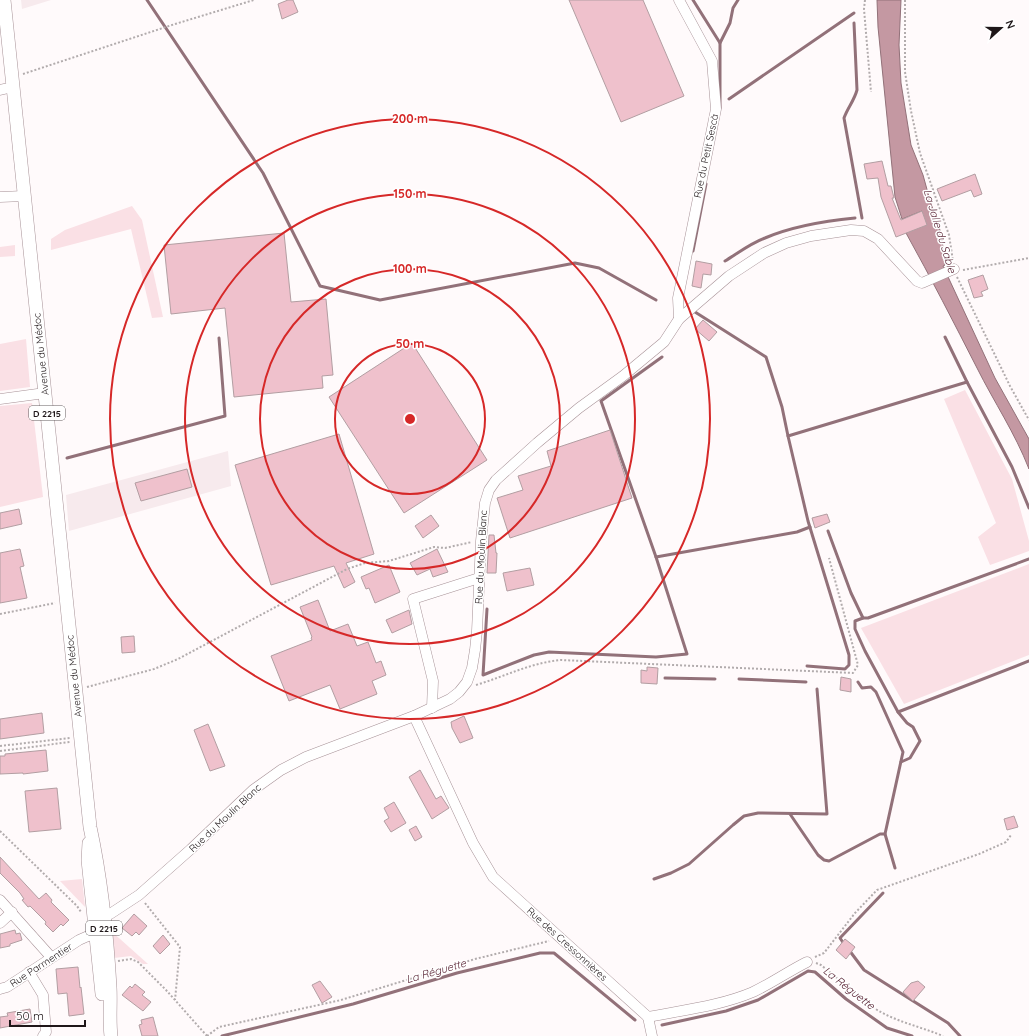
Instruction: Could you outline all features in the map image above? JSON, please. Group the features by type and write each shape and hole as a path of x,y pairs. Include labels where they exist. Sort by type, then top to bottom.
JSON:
{"main road":[{"name":"Avenue du Médoc","path":"4,0 8,85 24,196 90,827 97,860 98,916 110,988 110,1033"}],"street":[{"name":"Rue du Petit Sescà","path":"679,0 712,61 716,109 679,291 679,320"},
{"path":"0,197 24,196"},
{"name":"Rue du Moulin Blanc","path":"98,916 110,914 139,896 253,790 281,770 306,757 414,716 450,699 459,692 467,682 472,668 475,650 484,503 489,490 496,480 536,443 579,408 623,376 664,342 679,320 729,276 764,253 786,244 811,236 836,231 851,230 864,231 873,235 883,243 918,281 922,283 954,269"},
{"path":"0,399 45,393"},
{"path":"432,708 433,681 413,599 479,578"},
{"name":"Rue des Cressonnières","path":"414,716 473,843 493,877 648,1017"},
{"path":"0,900 51,957"},
{"path":"0,923 12,912"},
{"name":"Rue Parmentier","path":"0,989 7,987 79,940 88,936 100,935"},
{"path":"652,1036 648,1017 735,999 753,992 807,962"},
{"path":"29,972 43,995 46,1032 43,1036"}],"path":[{"path":"8,85 175,24 254,0"},
{"path":"865,0 864,9 871,92"},
{"path":"905,0 905,72 911,111 920,153 949,235 954,269 1000,365 1029,420"},
{"path":"954,269 964,270 1029,258"},
{"path":"76,690 154,669 178,659 347,569 365,563 389,561 434,547 445,548 481,541"},
{"path":"467,682 476,685 532,665 561,660 854,674 858,665 829,558"},
{"path":"0,614 66,600"},
{"path":"0,746 81,739"},
{"path":"0,751 81,739"},
{"path":"0,831 77,906"},
{"path":"807,962 824,953 855,913 877,890 979,854 1006,842 1011,835"},
{"path":"139,896 180,947 175,1000"},
{"path":"138,962 207,1036 219,1027 341,1000 475,959 560,938"},
{"path":"807,962 814,962 821,965 870,1006 882,1013 900,1022 943,1036"}],"shaded area":[{"path":"21,0 51,0 22,9"},
{"path":"132,206 142,220 163,317 152,318 131,229 51,250 51,239 65,230"},
{"path":"15,245 15,256 0,257 0,247"},
{"path":"26,339 30,387 0,391 0,344"},
{"path":"965,390 1012,479 1029,541 1029,551 990,565 978,537 996,523 944,399"},
{"path":"32,403 43,497 0,507 0,406"},
{"path":"228,451 231,486 69,531 66,495"},
{"path":"1029,564 1029,655 904,704 861,628"},
{"path":"82,879 85,907 60,881"},
{"path":"110,930 148,964 143,964 131,956 114,958"}],"water":[{"name":"La Jalle du Sable","path":"877,0 901,0 899,45 901,83 911,145 923,175 942,239 945,265 943,266 995,378 1029,439 1029,469 1011,430 906,233 922,211 902,219 895,197 878,27"}],"building":[{"path":"288,0 293,0 298,12 282,19 278,4"},
{"path":"569,0 643,0 684,96 621,122"},
{"path":"882,161 888,186 891,186 894,198 892,198 901,220 922,211 927,225 896,237 881,197 878,178 867,179 864,164"},
{"path":"975,174 982,194 974,197 971,190 942,201 937,189"},
{"path":"284,233 291,302 326,299 333,375 322,376 323,388 234,397 225,308 171,314 164,245"},
{"path":"696,261 712,264 711,275 703,274 701,288 692,286"},
{"path":"983,275 988,289 981,292 983,296 974,298 968,280"},
{"path":"703,320 717,332 709,341 695,329"},
{"path":"412,343 487,460 404,513 329,397"},
{"path":"610,430 632,498 510,538 497,498 523,490 518,476 551,466 547,451"},
{"path":"339,434 374,554 346,563 355,582 344,588 334,566 271,585 235,465"},
{"path":"187,469 192,487 141,501 135,483"},
{"path":"19,509 22,524 0,529 0,513"},
{"path":"827,514 830,522 815,528 812,518"},
{"path":"431,515 439,526 423,538 415,526"},
{"path":"489,535 494,535 497,553 496,573 487,573"},
{"path":"20,549 24,566 20,567 27,598 0,603 0,553"},
{"path":"437,549 448,572 433,577 430,569 417,575 410,563"},
{"path":"389,565 400,592 375,603 369,588 366,589 361,577"},
{"path":"530,568 534,585 507,591 503,573"},
{"path":"318,600 330,631 348,624 357,646 368,642 376,663 381,661 386,675 372,681 377,694 340,709 330,685 289,701 271,656 312,640 300,607"},
{"path":"409,610 412,624 392,633 386,620"},
{"path":"134,636 135,652 122,653 121,637"},
{"path":"647,667 658,668 657,684 641,683 641,670 647,671"},
{"path":"841,677 851,679 851,692 840,690"},
{"path":"42,713 44,733 0,739 0,719"},
{"path":"464,716 473,738 460,743 452,728 451,722"},
{"path":"208,724 225,766 210,771 194,730"},
{"path":"46,750 48,771 23,774 0,774 0,756 5,756 5,754"},
{"path":"420,770 436,799 441,796 449,808 432,819 409,777"},
{"path":"57,788 61,829 29,832 25,791"},
{"path":"394,802 406,823 391,832 384,821 389,818 384,808"},
{"path":"1014,816 1018,827 1007,830 1004,819"},
{"path":"416,826 422,837 415,841 409,830"},
{"path":"0,857 39,899 46,893 52,900 51,902 69,920 63,926 61,924 53,932 45,924 46,922 30,906 28,907 22,900 24,899 20,893 0,873"},
{"path":"134,914 147,926 139,935 136,932 132,936 122,928"},
{"path":"15,930 16,934 20,933 22,940 10,944 10,946 0,948 0,934"},
{"path":"163,935 170,944 160,954 153,946"},
{"path":"845,939 855,947 846,959 836,950"},
{"path":"78,967 84,1014 69,1016 67,993 58,994 56,969"},
{"path":"320,981 332,997 322,1003 312,985"},
{"path":"918,981 925,987 913,1001 903,992 911,983"},
{"path":"135,984 145,992 142,995 151,1002 143,1011 122,995 130,986 132,988"},
{"path":"30,1009 32,1022 0,1028 0,1017 8,1016 7,1013"},
{"path":"153,1017 158,1036 142,1036 139,1025 142,1024 141,1020"}],"waterway":[{"path":"147,0 263,173 320,286 380,300 575,263 599,268 656,300"},
{"path":"693,0 720,43"},
{"path":"720,108 720,43 730,23 733,8 738,0"},
{"path":"729,99 854,13"},
{"path":"854,23 857,90 844,118 862,218"},
{"path":"693,251 706,184"},
{"path":"725,261 760,240 787,230 855,218"},
{"path":"695,312 766,357 782,407 788,436"},
{"path":"945,337 1012,467 1029,508"},
{"path":"67,458 225,416 219,338"},
{"path":"656,557 601,401 662,357"},
{"path":"807,666 845,669 849,665 849,655 808,521 788,436 967,382"},
{"path":"487,609 483,675 534,655 549,652 656,657 687,654 656,557 797,532 810,527"},
{"path":"828,531 851,593 863,618"},
{"path":"901,762 910,758 920,741 913,727 907,723 898,712 865,651 855,629 855,621 868,618 1029,559"},
{"path":"898,712 1029,661"},
{"path":"665,678 715,679"},
{"path":"739,679 806,682"},
{"path":"858,682 862,688 871,687 876,692 903,752 885,834 895,868"},
{"path":"654,879 689,864 744,816 758,813 827,814 817,689"},
{"path":"790,814 818,855 824,860 829,861 880,834 885,834"},
{"path":"844,944 840,938 883,893"},
{"path":"849,950 864,970 948,1023 960,1036"},
{"name":"La Réguette","path":"222,1036 353,1004 457,973 540,953 554,953 635,1020"},
{"name":"La Réguette","path":"662,1025 726,1011 758,1000 808,971 815,972 846,999 887,1028 912,1036"}]}
